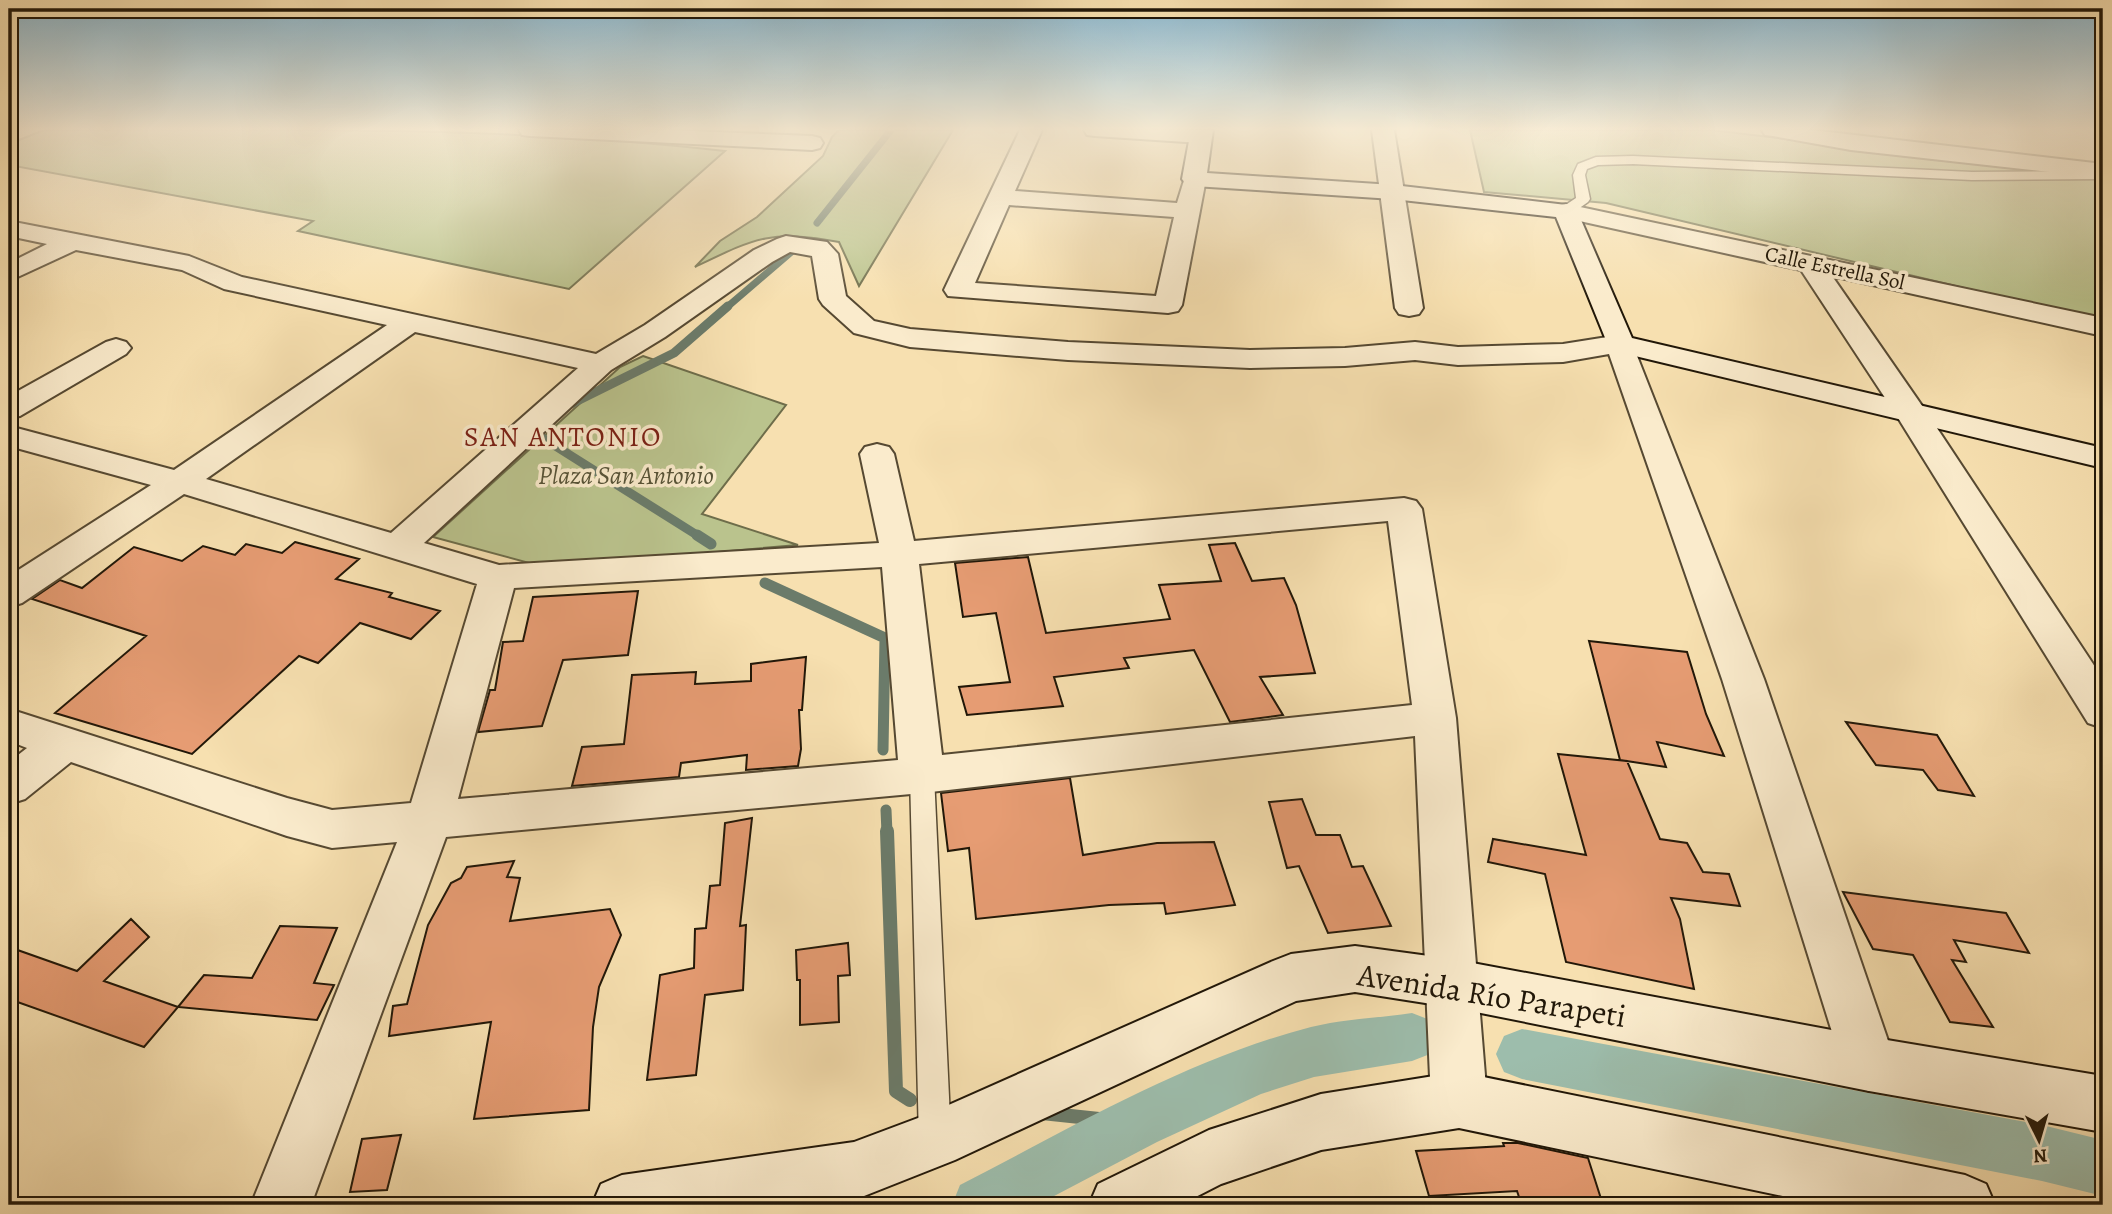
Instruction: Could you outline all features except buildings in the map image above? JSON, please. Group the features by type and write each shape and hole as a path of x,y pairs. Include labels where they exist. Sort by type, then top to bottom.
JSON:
{"street":[{"path":"1006,187 958,290 1168,305 1192,187"},
{"name":"Calle Estrella Sol","path":"1311,187 1393,192 1566,211 2103,327"},
{"path":"1392,187 1409,308"},
{"path":"1001,197 1187,211"},
{"path":"1566,211 1620,344 1743,679 1869,1064"},
{"path":"9,229 189,264 234,283 600,365"},
{"path":"9,273 73,241"},
{"path":"397,547 600,365 655,331 763,256 786,244 818,247 825,254 833,299 864,327 910,338 1068,351 1250,359 1345,357 1415,351 1458,356 1550,353 1620,344 2103,458"},
{"path":"1809,262 1911,413 2103,712"},
{"path":"9,594 179,482 409,323"},
{"path":"9,409 117,348"},
{"path":"9,436 179,482 498,577 900,554 1404,509 1435,718 1459,1100"},
{"path":"877,454 900,554 922,775"},
{"path":"281,1205 429,820 498,577"},
{"path":"9,725 287,817 331,829 922,775 1435,718"},
{"path":"9,786 65,743"},
{"name":"Avenida Río Parapeti","path":"622,1205 854,1171 935,1140 1291,978 1355,969 1451,983 1869,1064 2103,1104"},
{"path":"1119,1205 1209,1159 1321,1122 1459,1100 1965,1205"}],"lane":[{"path":"1566,211 1583,200 1581,187"},
{"path":"922,775 935,1140"}],"green space":[{"path":"127,187 685,187 569,289 298,231 313,221"},
{"path":"790,187 919,187 859,286 839,242 816,238 796,236 764,239 733,249 695,267 720,241 757,217"},
{"path":"1483,187 2103,187 2103,321 1606,203 1484,192"},
{"name":"Plaza San Antonio","path":"643,356 786,405 702,514 798,545 544,567 433,537 620,367"}],"waterway":[{"path":"817,223 846,187"},
{"path":"726,308 796,248"},
{"path":"567,406 674,353 728,306"},
{"path":"541,425 537,429 538,435 700,537"},
{"path":"697,535 711,544"},
{"path":"765,583 885,638 883,750"},
{"path":"886,810 887,833"},
{"path":"887,831 896,1091 910,1100"},
{"path":"980,1205 1138,1123 1260,1069 1341,1046 1412,1037"},
{"path":"1522,1054 2042,1153 2103,1168"},
{"path":"1042,1113 1137,1123"}],"district":[{"name":"SAN ANTONIO","path":"563,437"}]}
